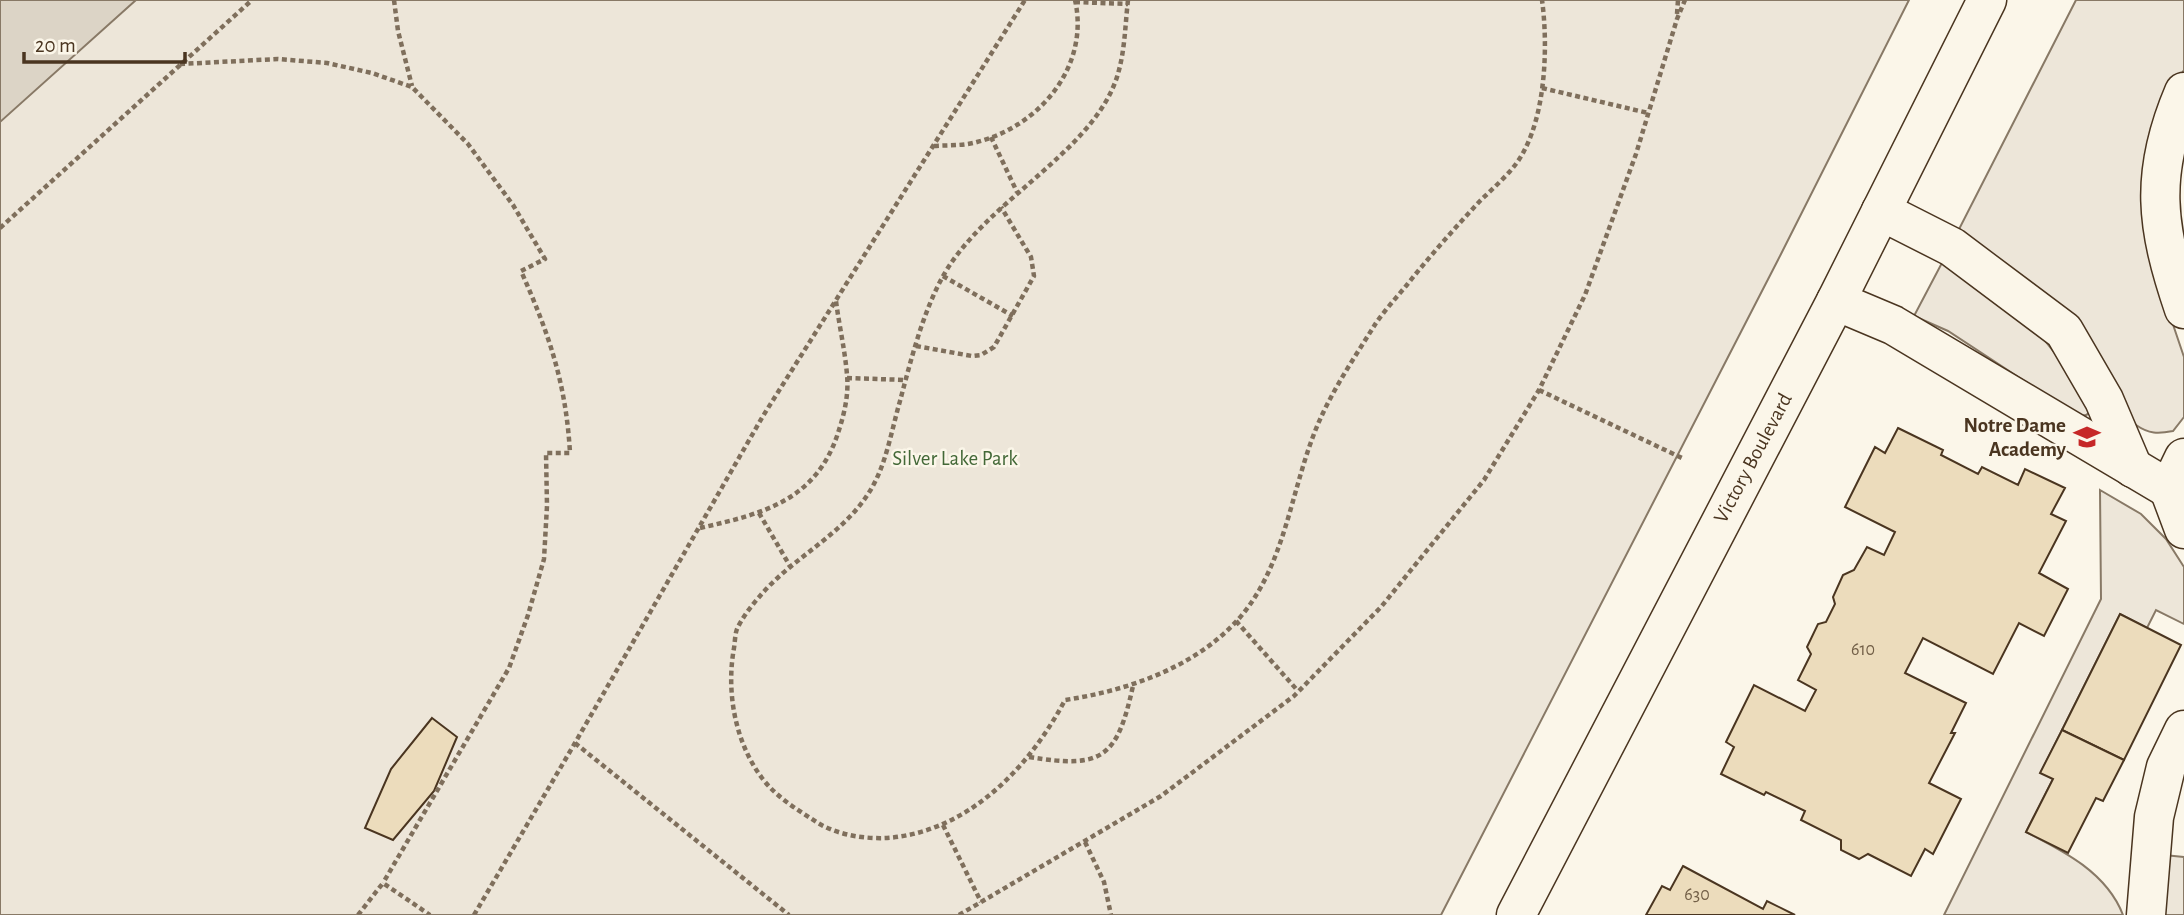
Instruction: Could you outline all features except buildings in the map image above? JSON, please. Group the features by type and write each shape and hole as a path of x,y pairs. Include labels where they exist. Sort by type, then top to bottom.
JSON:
{"main road":[{"name":"Victory Boulevard","path":"1516,915 1836,301 1987,0"},
{"path":"2184,92 2170,125 2162,163 2160,223 2168,262 2184,309"},
{"path":"1881,211 1952,247 2064,331 2104,400 2133,468"},
{"path":"1836,301 1889,323 2133,468 2177,474 2184,529"},
{"path":"2146,915 2154,817 2166,766 2184,730"}],"path":[{"path":"0,228 252,0"},
{"path":"394,0 398,31 412,87"},
{"path":"474,915 763,416 1025,0"},
{"path":"934,146 977,142 1012,129 1039,108 1060,84 1075,54 1079,21 1075,1 1128,2 1125,49 1116,80 1106,101 1083,132 975,233 943,276 916,346 890,444 869,493 838,529 790,566 759,597 737,629 731,666 734,717 745,750 763,779 788,804 830,829 870,839 908,836 943,825 971,810 1029,757 1050,728 1065,700 1095,696 1133,686 1170,669 1214,642 1246,610 1272,564 1318,423 1378,320 1443,241 1506,176 1525,150 1535,118 1545,68 1542,0"},
{"path":"1677,19 1678,0"},
{"path":"959,915 1161,796 1298,691 1381,607 1484,480 1539,390 1585,295 1685,0"},
{"path":"180,64 278,59 327,63 372,72 412,87 468,144 513,205 545,258 522,271 543,319 560,374 568,415 570,453 546,453 544,559 509,668 383,883 358,915"},
{"path":"1542,88 1648,113"},
{"path":"991,137 1017,192"},
{"path":"916,346 959,355 981,355 994,347 1013,316 1034,276 1033,266 1023,242 1001,207"},
{"path":"943,276 1013,316"},
{"path":"699,528 750,517 789,500 811,481 832,450 845,412 847,377 836,301"},
{"path":"847,377 906,380"},
{"path":"1539,390 1684,459"},
{"path":"759,513 790,566"},
{"path":"1236,621 1298,691"},
{"path":"1029,757 1061,762 1085,760 1103,753 1115,742 1122,728 1133,686"},
{"path":"575,743 789,915"},
{"path":"943,825 981,902"},
{"path":"1085,842 1104,882 1111,915"},
{"path":"383,883 430,915"}],"green space":[{"name":"Silver Lake Park","path":"0,0 1909,0 1441,915 0,915"},
{"path":"2076,0 2184,0 2184,70 2173,85 2160,286 2184,357 2184,417 2173,431 2154,432 2136,425 1955,237"},
{"path":"1944,259 2042,337 2061,361 2090,412 2088,414 2083,416 2070,411 1948,331 1914,316"},
{"path":"2100,490 2141,514 2166,539 2184,567 2184,624 2156,610 2147,628 2120,614 2041,772 2053,779 2026,832 2055,847 2095,875 2116,900 2123,915 1944,915 2101,599"},
{"path":"2164,855 2184,857 2184,915 2158,915"}],"shaded area":[{"path":"0,0 136,0 0,122"}],"place":[{"name":"Notre Dame Academy","path":"2087,437"}]}
